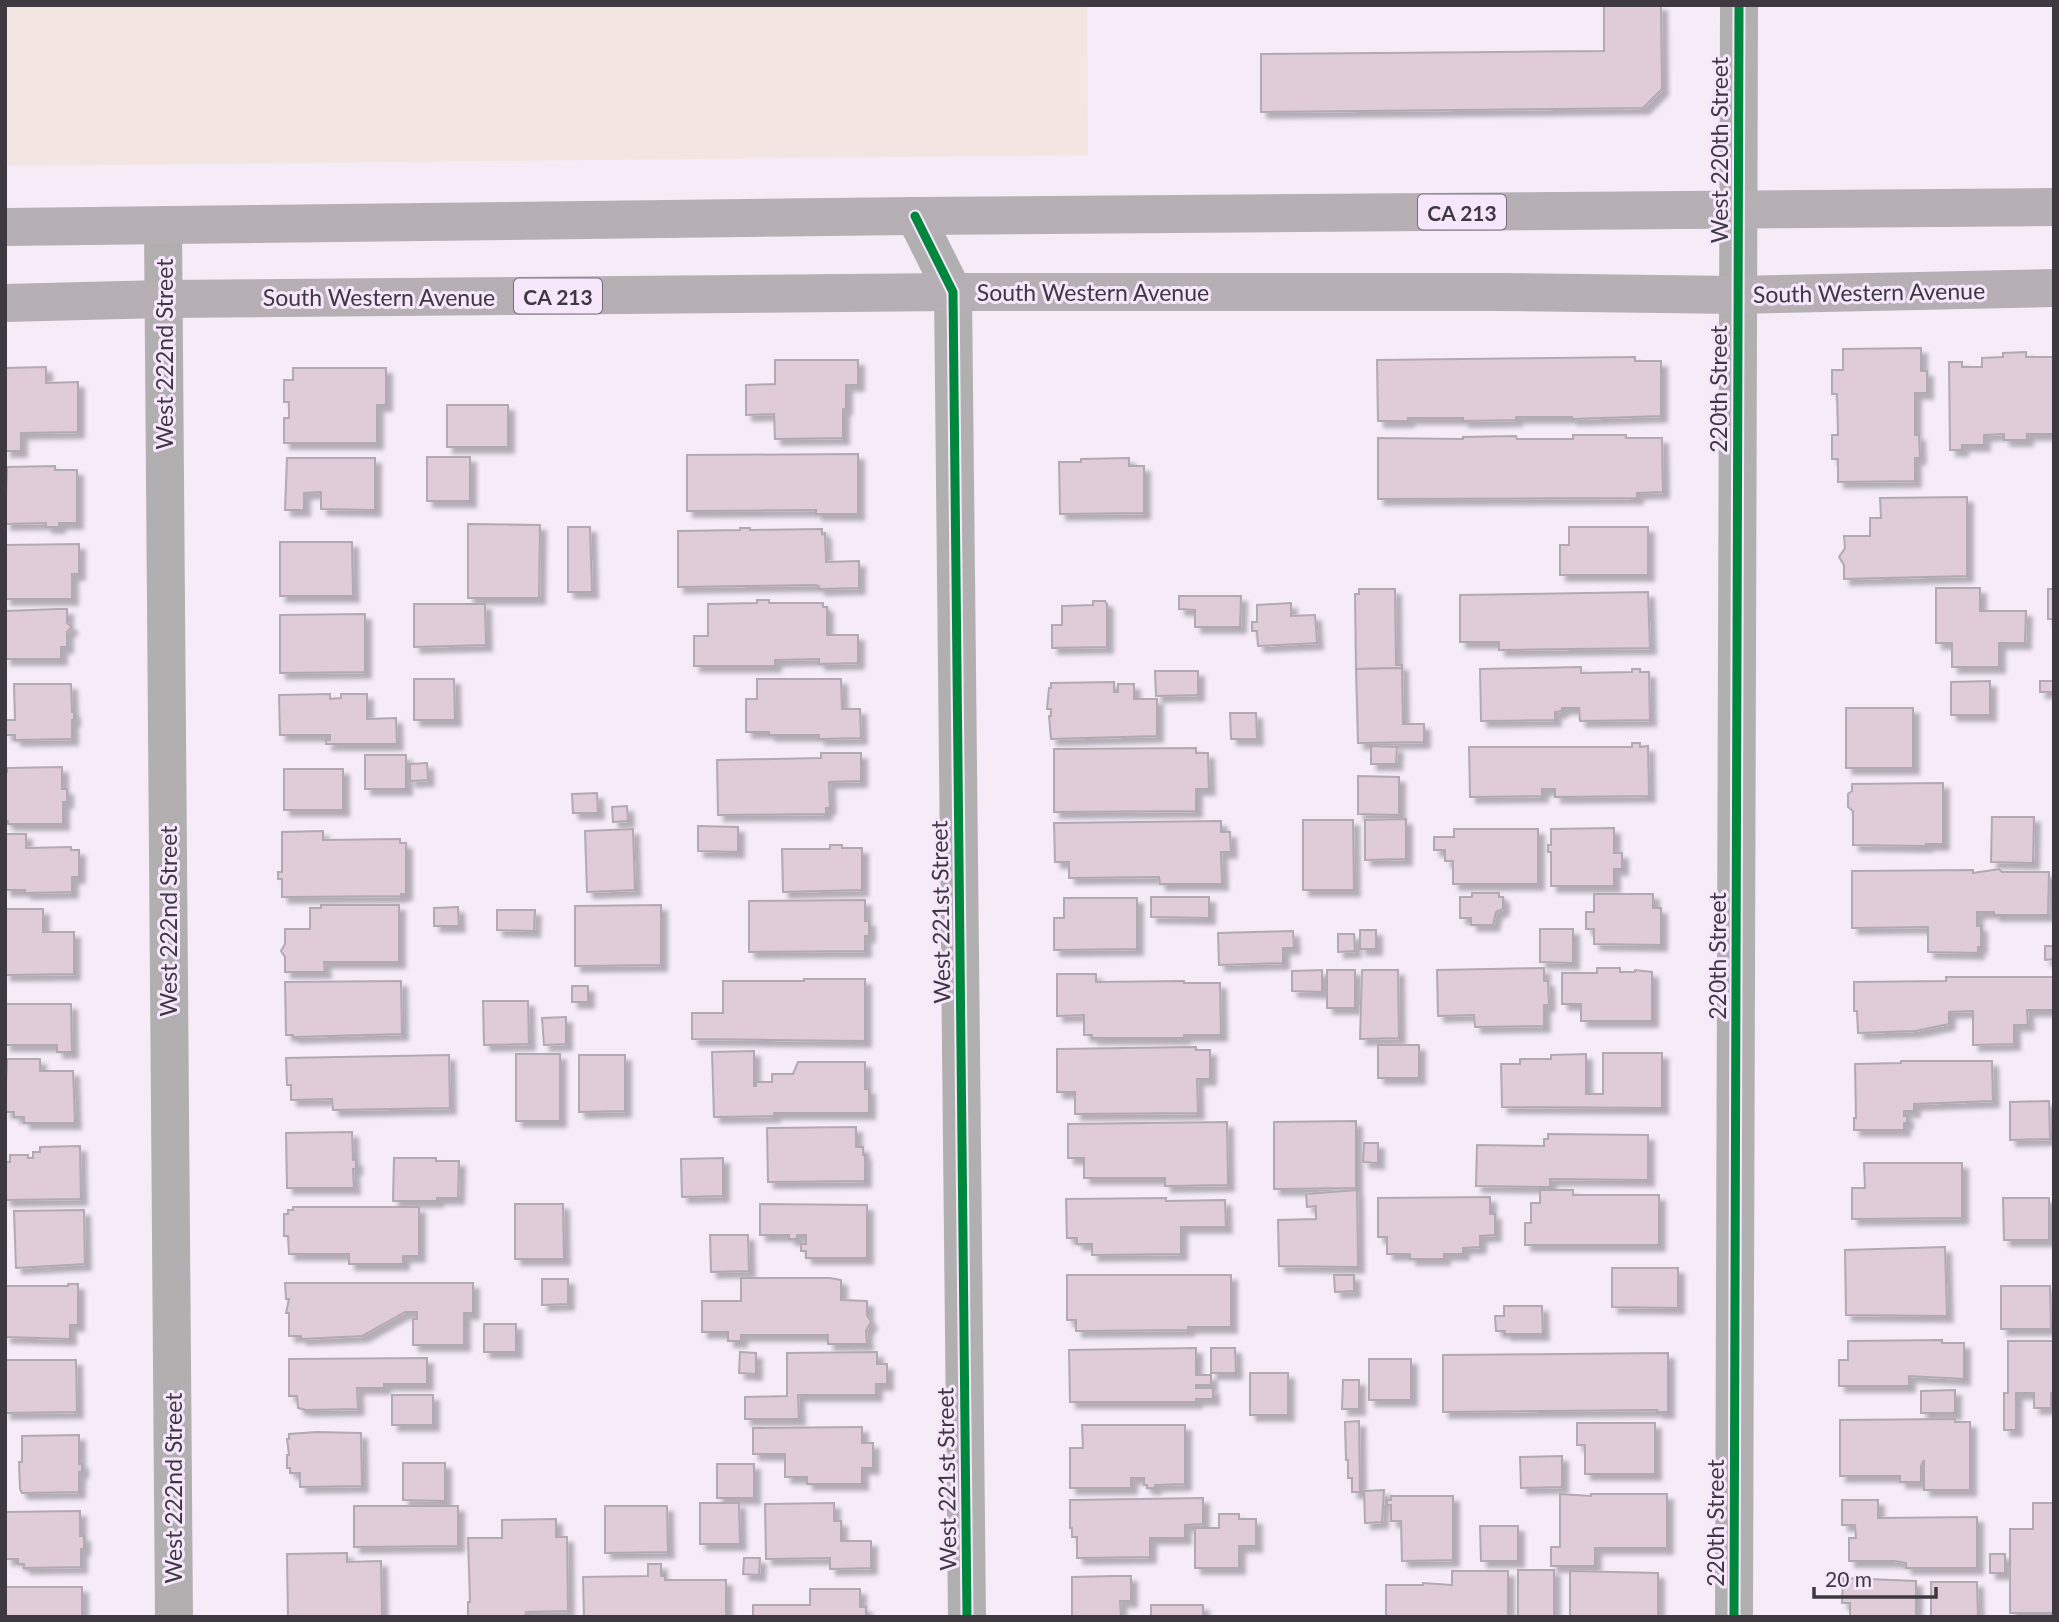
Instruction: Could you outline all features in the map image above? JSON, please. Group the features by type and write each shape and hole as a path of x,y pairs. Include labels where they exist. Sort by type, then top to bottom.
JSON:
{"main road":[{"name":"CA 213","path":"5,227 915,216 2054,207"},
{"name":"South Western Avenue","path":"5,303 163,299 953,292 1737,295 2054,288"}],"street":[{"name":"West 220th Street","path":"1737,295 1739,5"},
{"name":"West 221st Street","path":"915,216 953,292 967,1617"},
{"name":"West 222nd Street","path":"163,225 174,1617"},
{"name":"220th Street","path":"1734,1617 1737,295"}],"shaded area":[{"path":"5,5 1087,5 1088,155 5,166"}],"building":[{"path":"1604,5 1661,5 1662,89 1643,108 1261,112 1261,54 1604,51"},
{"path":"1921,348 1921,371 1927,371 1927,393 1915,393 1915,435 1919,435 1920,458 1915,458 1915,481 1838,482 1838,459 1832,459 1832,435 1838,435 1837,394 1832,394 1832,370 1843,370 1843,349"},
{"path":"2026,352 2026,357 2054,357 2054,434 2027,434 2027,440 2004,440 2004,434 1984,435 1984,445 1962,445 1962,450 1950,450 1949,362 1962,362 1962,367 1982,367 1982,358 2003,357 2003,353"},
{"path":"1635,357 1635,361 1661,361 1661,416 1572,419 1516,417 1516,420 1463,421 1463,418 1408,418 1408,421 1378,421 1377,360"},
{"path":"775,360 858,360 858,385 846,385 843,438 775,439 774,414 746,415 746,385 775,384"},
{"path":"46,367 46,383 78,382 78,432 21,433 21,451 5,451 5,368"},
{"path":"293,368 386,368 386,405 377,405 377,443 284,443 284,418 289,418 289,402 284,402 284,380 293,380"},
{"path":"447,405 508,405 508,447 447,447"},
{"path":"1573,435 1662,438 1663,492 1637,493 1637,498 1378,499 1378,438 1463,439 1516,436 1517,439 1573,439"},
{"path":"858,454 858,514 816,514 816,510 687,511 687,455"},
{"path":"427,457 470,457 470,501 427,501"},
{"path":"287,458 375,458 375,510 321,509 321,492 304,493 304,510 285,510"},
{"path":"1129,458 1129,466 1144,466 1144,513 1060,514 1059,462"},
{"path":"55,466 55,470 77,470 77,523 59,523 59,527 46,527 46,523 5,524 7,467"},
{"path":"1967,497 1967,576 1844,579 1844,565 1839,557 1845,548 1844,536 1870,536 1870,518 1881,518 1880,498"},
{"path":"468,524 540,525 539,598 468,598"},
{"path":"568,527 590,527 592,592 568,592"},
{"path":"1569,527 1648,527 1648,575 1560,575 1560,545 1569,545"},
{"path":"740,528 822,529 822,534 825,533 826,562 859,561 859,588 819,589 819,586 815,585 678,587 678,531"},
{"path":"280,542 352,542 353,596 280,596"},
{"path":"79,544 79,574 72,574 72,599 5,599 5,545"},
{"path":"1936,588 1980,588 1980,611 2026,611 2025,643 1999,643 1999,667 1952,667 1952,643 1936,643"},
{"path":"1359,589 1395,589 1396,665 1402,665 1402,668 1356,669 1355,594 1359,594"},
{"path":"2048,589 2054,589 2054,619 2048,619"},
{"path":"1648,592 1650,648 1499,650 1499,642 1460,642 1460,595"},
{"path":"1179,596 1241,596 1240,627 1195,627 1195,610 1179,609"},
{"path":"757,600 769,600 769,603 823,603 823,607 827,607 827,635 858,635 858,663 819,664 819,659 775,660 775,666 694,666 694,636 708,636 708,604 757,603"},
{"path":"1093,601 1105,601 1107,604 1107,647 1052,648 1052,625 1062,625 1062,606 1093,605"},
{"path":"1291,603 1291,616 1315,615 1317,643 1258,646 1257,631 1252,631 1252,622 1257,622 1257,605"},
{"path":"414,604 485,604 486,645 414,647"},
{"path":"67,609 67,623 72,627 67,632 67,647 61,647 61,659 5,659 5,611"},
{"path":"365,614 365,672 280,673 280,615"},
{"path":"1581,667 1581,673 1632,672 1632,669 1649,672 1650,720 1580,721 1579,708 1562,708 1562,711 1555,712 1555,720 1481,721 1480,669"},
{"path":"1402,668 1403,724 1424,724 1424,742 1358,743 1356,669"},
{"path":"1155,671 1198,671 1198,695 1156,696"},
{"path":"414,679 454,679 455,720 414,720"},
{"path":"757,679 841,679 842,709 860,709 861,738 819,739 819,735 746,732 746,699 757,699"},
{"path":"1990,681 1990,715 1951,715 1951,682"},
{"path":"2040,681 2054,681 2054,692 2040,692"},
{"path":"1114,682 1114,692 1118,692 1118,684 1134,684 1134,699 1157,699 1157,736 1051,739 1051,709 1047,709 1051,683"},
{"path":"14,684 71,684 74,712 72,739 15,740 15,735 6,735 5,720 15,720"},
{"path":"330,694 330,699 341,698 341,694 367,694 367,719 396,718 397,744 326,744 330,735 280,735 279,695"},
{"path":"1846,708 1913,708 1913,768 1846,768"},
{"path":"1230,713 1256,713 1257,739 1231,739"},
{"path":"1632,743 1640,743 1640,747 1648,746 1649,796 1555,797 1555,789 1542,789 1542,796 1470,797 1469,747 1632,747"},
{"path":"1371,746 1397,747 1396,764 1371,764"},
{"path":"1196,748 1196,753 1208,753 1209,789 1196,789 1196,811 1054,812 1054,749"},
{"path":"821,753 861,753 861,781 829,782 830,808 826,808 826,814 718,815 717,760 821,758"},
{"path":"365,755 406,755 406,789 365,789"},
{"path":"427,763 428,780 410,781 410,764"},
{"path":"62,767 62,789 67,789 67,802 63,802 63,824 8,824 8,821 5,821 7,768"},
{"path":"284,769 343,769 343,810 284,810"},
{"path":"1358,776 1399,777 1399,815 1358,814"},
{"path":"1943,783 1943,844 1853,845 1853,811 1848,807 1848,794 1852,791 1852,784"},
{"path":"597,793 598,813 573,813 572,794"},
{"path":"627,806 628,821 613,822 612,807"},
{"path":"1992,817 2034,817 2033,863 1991,862"},
{"path":"1406,819 1406,859 1365,860 1365,820"},
{"path":"1303,820 1353,820 1354,890 1303,890"},
{"path":"1221,821 1221,832 1230,832 1231,852 1221,852 1222,884 1160,884 1159,877 1069,878 1069,862 1055,862 1054,823"},
{"path":"698,826 738,827 738,852 698,851"},
{"path":"1614,828 1614,853 1622,853 1622,869 1614,869 1614,886 1551,886 1551,852 1548,852 1548,845 1551,845 1551,829"},
{"path":"633,829 635,890 587,892 585,831"},
{"path":"1454,829 1538,829 1538,884 1453,884 1453,861 1445,861 1445,850 1434,850 1434,837 1454,837"},
{"path":"323,831 323,840 400,839 400,843 406,843 406,894 282,897 282,879 278,879 278,872 282,872 282,832"},
{"path":"5,834 26,834 26,848 71,847 71,850 79,850 79,877 72,877 72,892 25,893 25,890 5,890"},
{"path":"830,845 862,848 862,890 783,892 782,849 830,849"},
{"path":"1999,869 2002,872 2049,872 2048,915 1994,915 1994,912 1977,912 1977,926 1981,926 1981,947 1978,947 1978,953 1928,952 1928,927 1852,928 1852,871 1973,870 1973,873"},
{"path":"1472,893 1499,893 1499,897 1503,897 1503,909 1496,912 1493,925 1471,925 1471,918 1460,918 1460,897 1472,897"},
{"path":"1594,894 1653,894 1653,908 1661,908 1661,945 1594,944 1594,929 1586,929 1586,912 1594,912"},
{"path":"1151,897 1209,897 1209,918 1151,917"},
{"path":"1064,898 1137,898 1137,949 1054,950 1054,918 1064,918"},
{"path":"865,900 865,921 869,921 869,936 865,936 865,951 749,952 749,901"},
{"path":"321,905 399,905 399,962 324,962 325,972 285,972 285,957 281,951 285,944 285,929 310,929 310,908 321,908"},
{"path":"661,905 661,965 575,966 575,906"},
{"path":"458,907 459,926 434,926 434,908"},
{"path":"5,909 43,909 43,932 74,932 74,974 5,975"},
{"path":"497,910 535,910 534,931 497,930"},
{"path":"1540,929 1573,929 1573,963 1540,962"},
{"path":"1360,930 1376,930 1376,949 1360,949"},
{"path":"1293,931 1294,948 1283,948 1283,963 1219,965 1218,933"},
{"path":"1338,934 1354,934 1355,951 1338,952"},
{"path":"2045,946 2054,946 2054,959 2045,960"},
{"path":"1544,968 1544,981 1548,981 1549,1005 1544,1005 1544,1026 1475,1027 1474,1015 1438,1016 1437,970"},
{"path":"1597,968 1620,968 1620,972 1652,972 1652,1021 1581,1021 1581,1004 1562,1004 1562,973 1597,973"},
{"path":"1322,970 1322,992 1292,991 1292,971"},
{"path":"1327,970 1355,970 1355,1008 1327,1008"},
{"path":"1362,970 1398,970 1399,1038 1360,1039"},
{"path":"1057,974 1096,974 1096,982 1220,983 1221,1035 1184,1035 1184,1038 1092,1038 1092,1035 1084,1035 1084,1015 1057,1016"},
{"path":"1946,977 2054,977 2054,1010 2027,1010 2028,1025 2014,1025 2014,1044 1973,1045 1973,1011 1949,1012 1949,1024 1915,1031 1858,1033 1857,1011 1854,1011 1854,982 1946,981"},
{"path":"865,979 865,1041 692,1039 692,1013 723,1013 723,981"},
{"path":"401,981 402,1034 286,1035 285,982"},
{"path":"572,986 588,986 588,1002 572,1002"},
{"path":"483,1001 528,1001 529,1044 484,1045"},
{"path":"5,1004 71,1004 72,1052 57,1052 57,1045 5,1045"},
{"path":"566,1017 566,1044 544,1045 542,1018"},
{"path":"1378,1045 1419,1045 1419,1078 1378,1078"},
{"path":"1196,1047 1196,1050 1210,1050 1210,1079 1197,1079 1198,1113 1075,1114 1075,1092 1057,1092 1057,1049"},
{"path":"754,1051 754,1086 756,1082 772,1082 772,1074 793,1074 798,1062 865,1062 865,1089 869,1089 869,1113 774,1113 774,1116 714,1117 712,1052"},
{"path":"1603,1053 1662,1053 1662,1108 1502,1107 1501,1064 1520,1064 1520,1059 1551,1059 1551,1055 1586,1054 1586,1094 1603,1094"},
{"path":"516,1054 560,1054 560,1121 516,1121"},
{"path":"449,1055 450,1108 333,1110 332,1099 291,1100 291,1085 287,1085 286,1058"},
{"path":"579,1055 625,1055 625,1111 579,1112"},
{"path":"7,1059 40,1059 40,1071 73,1071 75,1123 24,1123 24,1117 14,1117 14,1112 5,1112"},
{"path":"1992,1061 1993,1101 1914,1104 1914,1111 1904,1111 1907,1123 1904,1123 1904,1130 1854,1130 1855,1064"},
{"path":"2049,1101 2050,1139 2010,1140 2010,1102"},
{"path":"1356,1121 1356,1188 1274,1189 1274,1122"},
{"path":"1227,1122 1228,1185 1165,1186 1165,1178 1084,1178 1084,1158 1068,1158 1068,1124"},
{"path":"856,1127 856,1147 863,1147 865,1155 865,1181 768,1182 767,1128"},
{"path":"352,1132 353,1160 356,1160 356,1169 353,1169 354,1188 287,1188 286,1133"},
{"path":"1548,1134 1648,1135 1648,1180 1550,1179 1550,1187 1476,1186 1477,1145 1544,1146 1544,1139 1548,1139"},
{"path":"1364,1143 1378,1143 1378,1163 1363,1162"},
{"path":"80,1146 81,1199 5,1200 5,1162 10,1162 10,1155 28,1155 28,1158 33,1158 33,1152 40,1152 40,1147"},
{"path":"394,1158 459,1161 458,1198 393,1201"},
{"path":"723,1158 723,1196 682,1197 681,1159"},
{"path":"1864,1163 1962,1163 1962,1218 1852,1219 1852,1188 1865,1188"},
{"path":"1357,1190 1358,1267 1279,1266 1278,1220 1316,1219 1316,1206 1307,1207 1306,1194"},
{"path":"1540,1190 1573,1190 1573,1195 1659,1195 1659,1245 1525,1245 1525,1223 1531,1223 1531,1203 1540,1203"},
{"path":"1490,1197 1490,1214 1495,1214 1495,1235 1480,1236 1480,1247 1463,1248 1463,1254 1444,1254 1444,1259 1410,1259 1410,1254 1387,1254 1387,1237 1378,1237 1378,1198"},
{"path":"1166,1198 1166,1201 1225,1200 1226,1227 1181,1227 1181,1254 1092,1255 1092,1244 1077,1244 1077,1238 1067,1238 1066,1199"},
{"path":"2003,1198 2049,1198 2049,1240 2004,1240"},
{"path":"515,1204 563,1204 564,1259 515,1259"},
{"path":"760,1204 867,1205 867,1258 806,1258 806,1251 801,1251 801,1244 806,1244 806,1235 789,1239 789,1235 760,1235"},
{"path":"293,1207 419,1207 419,1256 403,1256 403,1264 349,1264 349,1254 289,1254 288,1236 284,1236 284,1214 288,1214 288,1210 293,1210"},
{"path":"84,1210 85,1264 16,1268 14,1211"},
{"path":"710,1235 748,1235 749,1271 711,1272"},
{"path":"1945,1247 1947,1316 1846,1315 1845,1250"},
{"path":"1612,1268 1678,1268 1678,1308 1612,1307"},
{"path":"1067,1275 1231,1275 1231,1327 1076,1331 1076,1320 1067,1320"},
{"path":"1334,1275 1354,1275 1354,1291 1335,1292"},
{"path":"741,1278 841,1280 841,1300 867,1301 867,1315 871,1322 866,1331 867,1344 828,1344 828,1335 741,1335 741,1341 728,1341 728,1332 702,1332 702,1301 741,1301"},
{"path":"542,1279 568,1279 568,1304 542,1305"},
{"path":"285,1283 473,1283 473,1313 464,1313 464,1345 413,1345 413,1319 417,1319 417,1312 405,1312 362,1336 301,1339 301,1336 289,1336 289,1313 286,1313 289,1299 286,1299"},
{"path":"78,1284 78,1325 70,1325 70,1339 5,1337 5,1286"},
{"path":"2001,1286 2050,1286 2051,1329 2001,1329"},
{"path":"1504,1306 1542,1306 1543,1334 1505,1334 1505,1331 1496,1331 1495,1316 1504,1316"},
{"path":"484,1324 516,1324 516,1352 484,1352"},
{"path":"1942,1340 1942,1343 1964,1343 1964,1379 1909,1376 1909,1386 1839,1386 1839,1360 1848,1360 1848,1341"},
{"path":"2008,1341 2054,1341 2054,1393 2051,1393 2051,1408 2034,1408 2034,1393 2016,1393 2016,1430 2004,1430 2004,1393 2008,1393"},
{"path":"1196,1348 1196,1375 1211,1375 1211,1385 1196,1385 1196,1388 1213,1388 1213,1399 1196,1399 1196,1402 1070,1402 1069,1350"},
{"path":"1211,1348 1235,1348 1236,1373 1211,1373"},
{"path":"740,1352 756,1353 756,1374 739,1373"},
{"path":"877,1352 877,1364 887,1364 887,1384 876,1384 876,1395 798,1395 799,1419 745,1419 745,1397 787,1396 787,1353"},
{"path":"1668,1353 1668,1412 1443,1412 1443,1355"},
{"path":"427,1358 427,1384 384,1384 384,1388 357,1388 358,1409 306,1410 298,1408 297,1396 289,1396 289,1359"},
{"path":"1369,1359 1411,1359 1411,1400 1369,1400"},
{"path":"5,1360 76,1360 77,1412 5,1413"},
{"path":"1250,1373 1288,1373 1288,1415 1250,1415"},
{"path":"1343,1380 1359,1380 1359,1409 1342,1409"},
{"path":"1955,1390 1955,1413 1921,1413 1921,1391"},
{"path":"392,1395 433,1395 433,1425 392,1425"},
{"path":"1955,1419 1955,1422 1970,1422 1970,1490 1924,1490 1924,1460 1921,1466 1921,1482 1900,1482 1900,1476 1840,1476 1840,1420"},
{"path":"1359,1421 1360,1492 1352,1492 1352,1478 1348,1478 1346,1460 1345,1422"},
{"path":"1577,1423 1655,1423 1655,1474 1585,1474 1585,1445 1577,1445"},
{"path":"1082,1425 1185,1425 1185,1484 1155,1485 1155,1488 1147,1488 1144,1478 1131,1478 1131,1488 1070,1488 1070,1448 1083,1448"},
{"path":"862,1427 862,1443 873,1443 873,1468 862,1468 862,1484 807,1484 807,1477 785,1477 785,1454 753,1454 753,1428"},
{"path":"361,1433 362,1486 300,1487 300,1473 290,1473 290,1468 287,1468 287,1439 289,1434"},
{"path":"79,1435 79,1464 82,1463 82,1472 79,1472 79,1492 22,1493 19,1462 22,1462 22,1436"},
{"path":"1562,1456 1562,1487 1521,1488 1520,1457"},
{"path":"403,1463 445,1463 445,1501 403,1500"},
{"path":"717,1464 754,1464 754,1498 717,1498"},
{"path":"1384,1490 1382,1522 1365,1523 1364,1491"},
{"path":"1560,1494 1667,1494 1667,1548 1595,1548 1595,1566 1551,1566 1551,1547 1560,1547"},
{"path":"1391,1496 1453,1496 1453,1560 1402,1561 1401,1521 1391,1521 1391,1505 1387,1505 1387,1500 1391,1500"},
{"path":"1203,1498 1203,1524 1185,1525 1185,1538 1150,1538 1150,1557 1077,1558 1077,1537 1072,1537 1070,1528 1070,1500"},
{"path":"1842,1500 1878,1500 1878,1518 1977,1517 1977,1568 1906,1568 1906,1563 1895,1561 1849,1561 1849,1538 1856,1538 1855,1525 1842,1525"},
{"path":"700,1503 739,1503 740,1544 700,1544"},
{"path":"834,1503 834,1521 841,1521 841,1541 871,1541 871,1568 830,1569 830,1558 766,1559 765,1504"},
{"path":"2033,1503 2054,1503 2054,1613 2010,1613 2010,1529 2033,1529"},
{"path":"354,1506 458,1506 458,1546 354,1547"},
{"path":"605,1506 667,1506 668,1552 605,1553"},
{"path":"80,1511 80,1536 84,1536 81,1567 24,1568 24,1564 18,1564 18,1559 6,1559 5,1512"},
{"path":"1219,1514 1239,1514 1239,1519 1256,1519 1256,1546 1239,1546 1239,1568 1195,1568 1195,1528 1219,1528"},
{"path":"556,1519 556,1537 567,1537 568,1611 526,1612 526,1615 518,1617 468,1617 468,1538 502,1538 502,1520"},
{"path":"1480,1526 1518,1526 1518,1561 1481,1561"},
{"path":"347,1553 347,1562 381,1561 382,1617 288,1617 287,1554"},
{"path":"1990,1554 2005,1554 2005,1573 1990,1573"},
{"path":"744,1558 760,1558 759,1575 743,1574"},
{"path":"648,1564 661,1564 661,1576 665,1576 665,1580 726,1580 726,1617 584,1617 583,1577 648,1576"},
{"path":"1518,1570 1554,1570 1554,1617 1518,1617"},
{"path":"1452,1571 1508,1571 1508,1617 1386,1617 1386,1585 1452,1585"},
{"path":"1570,1571 1658,1573 1658,1617 1570,1617"},
{"path":"1131,1576 1131,1601 1120,1601 1121,1617 1072,1617 1072,1577"},
{"path":"1843,1578 1916,1581 1916,1617 1850,1617 1850,1603 1842,1603"},
{"path":"1931,1582 1977,1582 1978,1617 1931,1617"},
{"path":"5,1587 82,1587 82,1617 5,1617"},
{"path":"810,1589 860,1589 860,1607 866,1607 866,1617 753,1617 753,1605 810,1605"},
{"path":"1151,1605 1203,1605 1203,1617 1151,1617"}],"cycle path":[{"path":"1734,1617 1739,5"},
{"path":"915,216 953,292 967,1617"}]}
